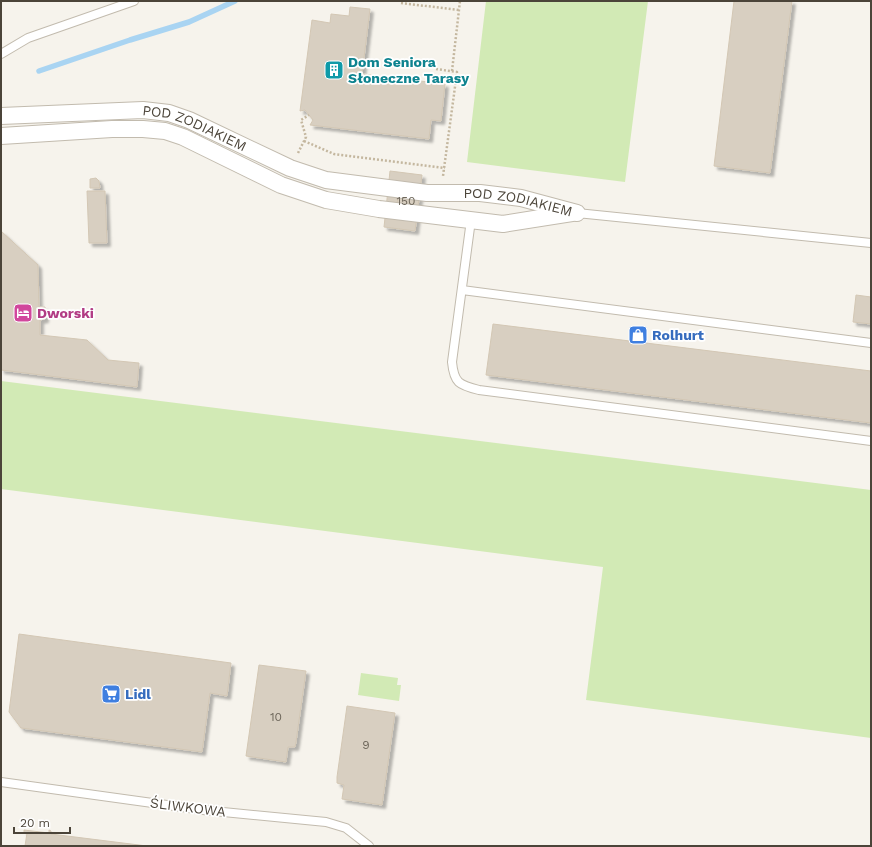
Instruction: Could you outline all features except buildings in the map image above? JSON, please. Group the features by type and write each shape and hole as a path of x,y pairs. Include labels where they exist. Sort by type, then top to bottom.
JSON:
{"street":[{"name":"POD ZODIAKIEM","path":"1,116 143,110 169,113 189,120 290,168 326,180 427,193 480,194 521,198 577,213"},
{"name":"POD ZODIAKIEM","path":"1,136 112,129 165,131 183,137 281,185 326,200 378,209 503,224 577,213"}],"lane":[{"path":"1,54 28,38 134,1"},
{"path":"577,213 871,243"},
{"path":"471,220 452,362 454,376 463,386 479,390 871,441"},
{"path":"462,290 871,343"},
{"name":"ŚLIWKOWA","path":"1,782 203,810 326,822 346,828 369,846"}],"path":[{"path":"452,72 460,1"},
{"path":"401,3 459,10"},
{"path":"436,69 457,72 445,168 440,193"},
{"path":"304,141 334,154 445,168"}],"green space":[{"path":"486,1 648,1 625,182 467,162"},
{"path":"1,381 871,490 871,738 586,700 603,567 1,489"},
{"path":"361,673 398,678 397,685 401,685 399,701 358,695"}],"waterway":[{"path":"39,71 130,40 189,22 235,1"}],"place":[{"name":"Dom Seniora Słoneczne Tarasy","path":"334,70"},
{"name":"Dworski","path":"23,313"},
{"name":"Rolhurt","path":"638,335"},
{"name":"Lidl","path":"111,694"}]}
